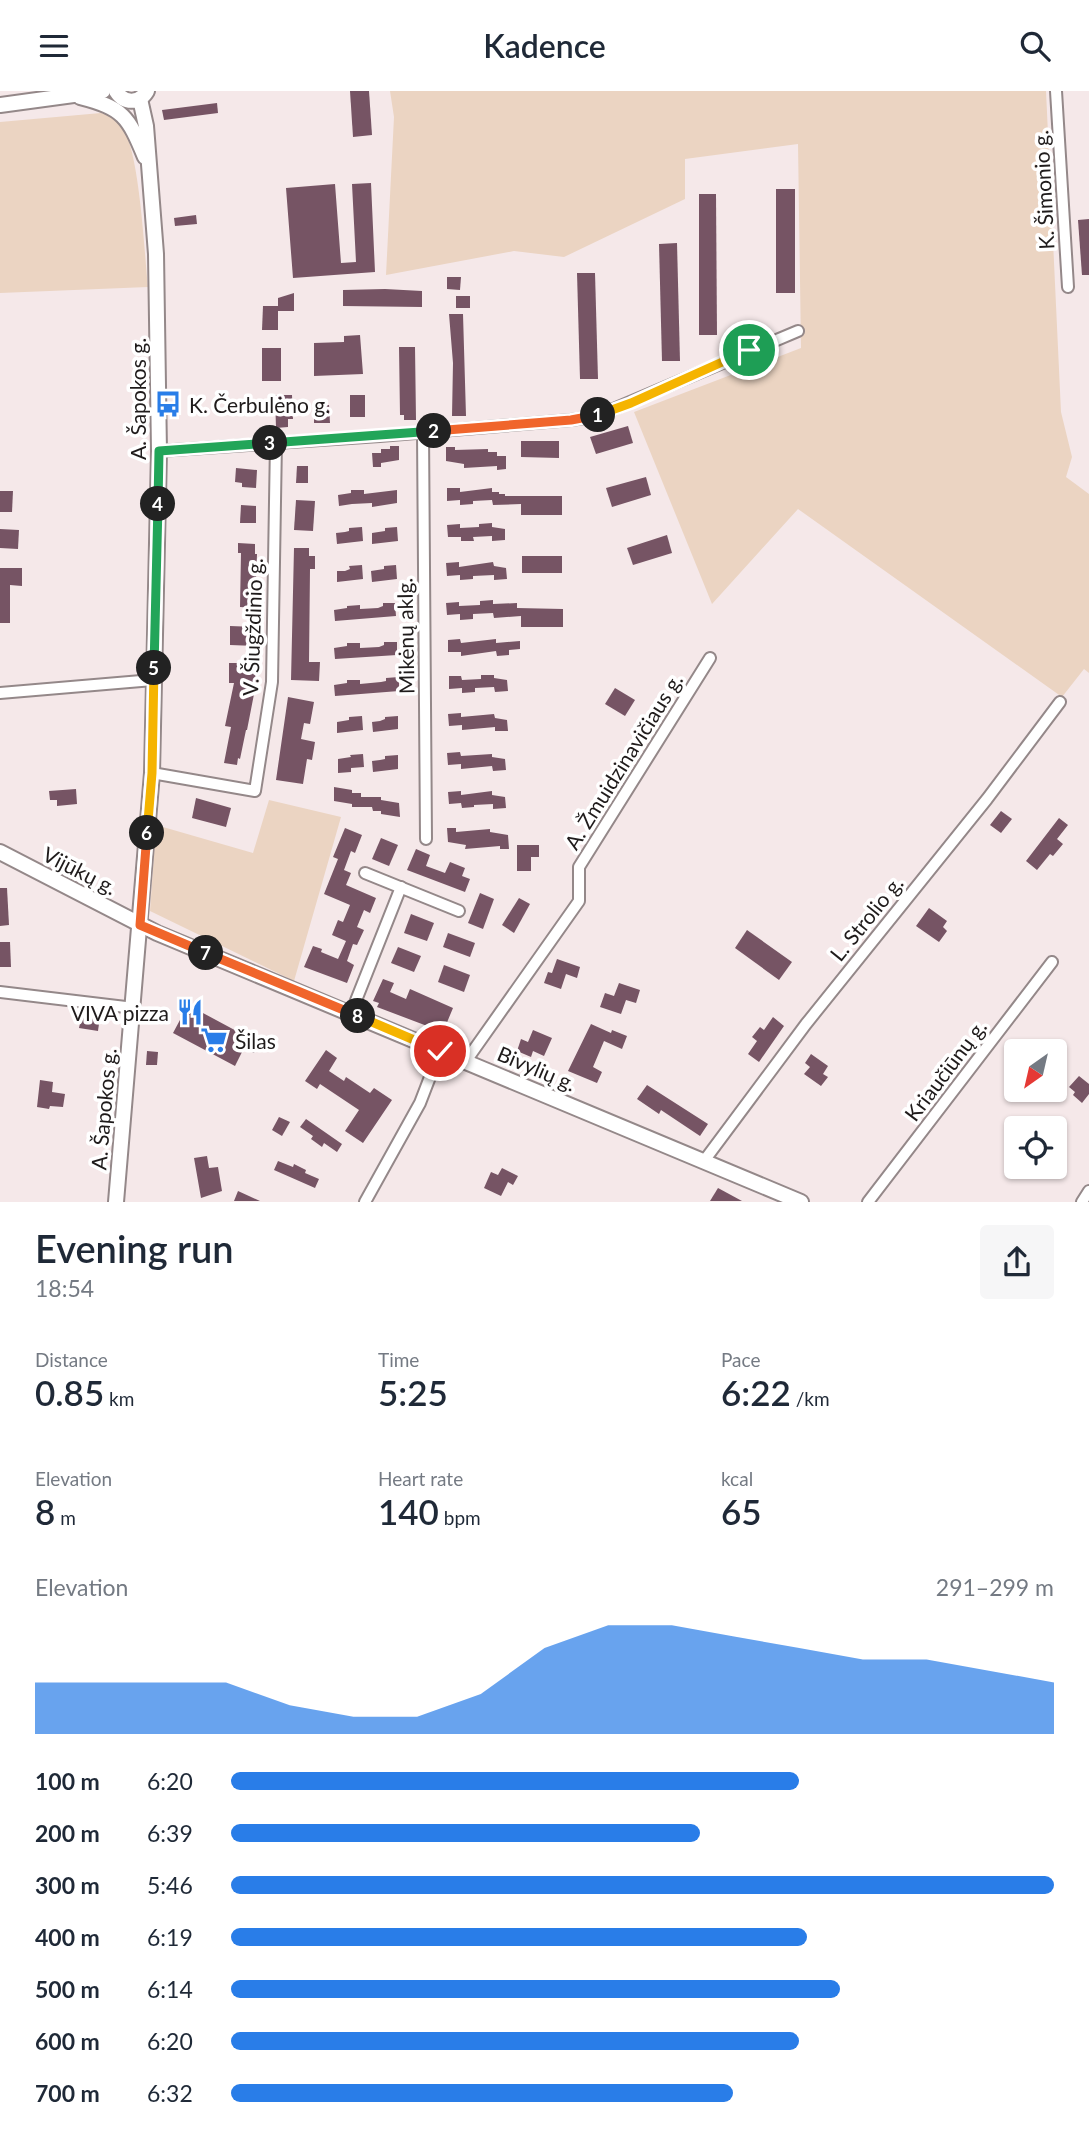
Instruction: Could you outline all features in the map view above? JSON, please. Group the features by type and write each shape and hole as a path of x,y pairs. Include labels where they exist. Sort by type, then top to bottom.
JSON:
{"street":[{"path":"0,105 103,91"},
{"path":"116,91 127,101 144,95"},
{"name":"K. Šimonio g.","path":"1056,91 1068,287"},
{"name":"A. Šapokos g.","path":"116,1202 152,773 159,451 156,254 144,95"},
{"path":"76,96 104,103 126,119 147,161"},
{"path":"159,451 597,416 798,331"},
{"name":"Mikėnų aklg.","path":"423,432 426,839"},
{"name":"V. Šiugždinio g.","path":"152,773 255,791 272,682 276,442"},
{"name":"A. Žmuidzinavičiaus g.","path":"466,1061 579,901 579,867 710,658"},
{"path":"0,693 153,680"},
{"name":"L. Strolio g.","path":"704,1161 806,1024 1060,702"},
{"name":"Vijūkų g.","path":"0,852 140,925"},
{"path":"365,873 460,911"},
{"path":"351,1013 401,887"},
{"name":"Bivylių g.","path":"140,925 801,1202"},
{"name":"Kriaučiūnų g.","path":"868,1202 1052,962"},
{"path":"0,992 134,1008"},
{"path":"365,1202 420,1103 440,1051"},
{"path":"1082,1202 1089,1191"}],"shaded area":[{"path":"390,91 1046,91 1061,412 1072,457 1066,477 1089,494 1089,673 1084,669 1062,697 798,509 712,604 634,412 801,348 798,144 685,159 685,199 564,257 514,251 386,275 394,117"},
{"path":"101,113 116,118 127,135 137,176 148,287 0,293 0,122"},
{"path":"269,800 341,817 294,981 150,911 156,825 253,853"}],"building":[{"path":"350,91 369,91 372,135 353,137"},
{"path":"217,103 218,113 164,120 162,110"},
{"path":"371,183 375,272 293,278 286,188 335,184 341,263 356,262 352,184"},
{"path":"776,189 795,189 795,293 776,293"},
{"path":"699,194 716,194 717,335 699,335"},
{"path":"196,215 197,224 175,226 174,218"},
{"path":"1089,219 1089,275 1082,275 1078,220"},
{"path":"677,243 680,361 662,361 659,244"},
{"path":"577,273 595,273 598,379 580,379"},
{"path":"447,277 461,277 460,290 447,289"},
{"path":"343,290 422,291 422,307 343,306"},
{"path":"294,293 294,311 278,311 278,298"},
{"path":"456,296 470,296 470,308 456,308"},
{"path":"263,306 278,306 278,330 262,330"},
{"path":"449,314 463,314 466,416 452,416 453,363"},
{"path":"360,335 363,374 314,376 314,343 344,342 344,336"},
{"path":"399,347 415,347 416,420 404,420 404,415 400,415"},
{"path":"262,348 281,348 281,381 262,381"},
{"path":"275,395 292,395 293,419 288,419 288,427 276,428"},
{"path":"350,395 365,395 365,417 350,417"},
{"path":"314,405 329,405 330,423 314,423"},
{"path":"628,426 633,443 596,454 590,437"},
{"path":"521,441 559,441 559,458 521,457"},
{"path":"390,446 399,446 399,460 373,467 372,453 381,453 381,449 390,449"},
{"path":"446,447 455,447 455,450 488,449 488,452 497,452 497,456 506,456 506,469 497,470 497,466 464,468 464,464 446,461"},
{"path":"297,466 308,466 308,483 296,483"},
{"path":"236,468 257,470 256,488 242,487 242,483 235,482"},
{"path":"646,477 651,495 612,507 606,488"},
{"path":"447,488 460,488 460,492 492,488 492,492 505,496 562,496 562,515 521,515 521,504 493,505 492,500 460,505 460,500 447,501"},
{"path":"351,490 364,490 364,494 397,490 397,503 372,507 372,503 339,506 338,495 351,493"},
{"path":"0,491 13,491 12,512 0,512"},
{"path":"296,500 315,501 313,531 294,530"},
{"path":"241,505 256,506 256,523 240,523"},
{"path":"492,523 492,527 505,529 505,540 492,541 492,536 461,541 461,537 448,537 447,525 460,524 460,528"},
{"path":"362,527 363,541 337,544 336,533"},
{"path":"397,527 398,541 372,544 372,533"},
{"path":"0,529 19,530 18,549 0,548"},
{"path":"667,535 672,553 633,565 627,548"},
{"path":"238,543 255,544 255,608 240,607 241,553 238,553"},
{"path":"294,548 309,548 309,556 315,556 315,569 310,569 309,662 320,662 319,681 291,680"},
{"path":"522,556 562,556 562,573 522,573"},
{"path":"459,562 459,567 493,562 494,566 506,568 507,579 494,580 494,575 460,580 460,575 447,576 446,563"},
{"path":"362,565 363,579 337,582 337,571"},
{"path":"396,565 397,579 372,582 371,571"},
{"path":"0,568 22,568 22,586 10,585 10,623 0,623"},
{"path":"493,600 493,604 517,603 517,608 563,609 563,627 521,627 521,616 494,618 493,613 473,614 473,619 460,620 460,614 447,615 446,603 459,602 459,606 480,605 480,601"},
{"path":"383,603 395,603 396,616 335,621 334,610 360,605 360,609 378,608 383,606"},
{"path":"230,626 257,627 257,646 230,645"},
{"path":"460,639 461,643 496,639 496,643 520,641 520,649 509,650 509,655 497,656 496,651 461,656 461,652 448,652 448,640"},
{"path":"384,642 397,642 397,655 335,659 334,648 347,646 347,643 360,643 360,648 379,647 384,645"},
{"path":"229,663 256,663 255,689 237,765 224,763 231,727 225,726 234,683 229,683"},
{"path":"481,675 494,675 494,678 507,680 508,691 495,692 494,687 475,688 475,692 462,693 462,688 449,689 449,676 461,676 462,680 481,679"},
{"path":"399,677 399,691 335,696 334,685 347,683 347,680 360,680 360,684"},
{"path":"615,688 635,700 625,716 605,704"},
{"path":"288,697 314,702 310,724 304,723 301,739 315,742 312,760 307,759 303,784 276,780"},
{"path":"461,713 461,717 494,714 495,718 507,720 508,731 495,731 495,727 462,730 462,725 449,726 448,714"},
{"path":"362,716 363,730 337,733 337,722"},
{"path":"398,716 398,729 373,732 372,722"},
{"path":"460,752 461,756 492,754 492,757 505,759 506,770 493,771 492,766 461,769 461,764 448,765 447,753"},
{"path":"363,754 364,767 338,773 338,759"},
{"path":"398,755 398,769 373,772 372,761"},
{"path":"334,787 361,793 361,797 381,797 381,800 399,803 400,817 381,814 381,811 373,811 372,807 352,807 352,804 334,801"},
{"path":"76,789 77,804 57,806 57,800 50,800 49,791"},
{"path":"461,791 461,795 492,791 492,795 505,797 506,808 493,809 493,804 462,808 461,803 449,804 448,792"},
{"path":"196,798 231,808 226,827 192,818"},
{"path":"1001,811 1012,819 1001,833 990,825"},
{"path":"1059,818 1068,825 1057,839 1063,844 1053,856 1050,854 1037,870 1026,861"},
{"path":"345,828 362,835 355,853 351,851 344,870 351,873 346,885 376,898 370,913 364,910 357,927 364,930 357,945 353,944 347,961 354,965 347,983 304,967 313,946 338,959 346,941 332,935 338,920 343,922 350,905 324,894 338,859 333,857"},
{"path":"447,828 456,828 456,832 490,829 490,832 508,835 509,849 500,849 500,846 465,849 466,845 448,842"},
{"path":"381,838 398,845 389,866 372,859"},
{"path":"517,845 539,845 539,857 531,857 531,871 517,871"},
{"path":"416,849 430,855 426,866 445,873 450,862 465,868 462,876 470,879 465,892 407,870"},
{"path":"0,888 7,888 9,925 0,926"},
{"path":"480,893 494,899 483,929 468,923"},
{"path":"519,898 530,904 514,933 502,925"},
{"path":"929,908 947,921 943,927 947,931 939,942 916,926"},
{"path":"411,914 434,923 427,941 404,933"},
{"path":"747,930 792,962 779,980 735,948"},
{"path":"448,933 475,943 470,957 443,947"},
{"path":"0,942 10,942 11,967 0,967"},
{"path":"398,947 421,956 414,972 391,963"},
{"path":"557,959 580,967 577,978 566,974 561,989 544,983 548,972 552,973"},
{"path":"444,965 470,975 464,992 438,982"},
{"path":"383,979 394,983 390,992 406,999 410,989 453,1008 443,1032 377,1007 379,1003 373,1001"},
{"path":"619,983 640,990 636,1003 626,1000 621,1014 600,1007 605,993 614,996"},
{"name":"Šilas","path":"188,1005 259,1043 254,1053 244,1048 235,1066 173,1033"},
{"path":"82,1014 100,1016 98,1031 79,1028"},
{"path":"773,1017 784,1026 759,1062 748,1054 757,1041 752,1037 760,1027 764,1030"},
{"path":"591,1024 611,1033 612,1030 627,1036 622,1049 604,1041 593,1067 602,1072 597,1083 568,1071"},
{"path":"533,1030 552,1038 544,1056 533,1051 531,1057 517,1051 521,1039 528,1042"},
{"path":"326,1050 337,1058 329,1071 344,1081 346,1077 370,1093 374,1088 392,1100 363,1143 345,1131 359,1110 320,1084 317,1089 305,1081"},
{"path":"147,1051 158,1052 157,1065 146,1065"},
{"path":"811,1054 828,1066 823,1074 828,1077 821,1086 804,1074 810,1067 805,1063"},
{"path":"1079,1076 1089,1084 1089,1094 1082,1103 1069,1087"},
{"path":"40,1080 53,1082 52,1092 65,1094 63,1107 37,1107"},
{"path":"647,1085 708,1124 700,1136 661,1110 659,1114 637,1099"},
{"path":"279,1117 290,1122 282,1136 272,1130"},
{"path":"306,1119 342,1144 337,1152 324,1143 322,1147 311,1139 313,1136 300,1127"},
{"path":"207,1156 209,1168 218,1167 222,1191 201,1198 194,1158"},
{"path":"278,1161 293,1167 294,1164 319,1179 315,1188 274,1170"},
{"path":"502,1168 518,1176 513,1185 508,1182 501,1196 484,1188 491,1172 498,1175"},
{"path":"718,1188 742,1201 710,1201"},
{"path":"238,1191 260,1201 234,1201"}],"place":[{"name":"K. Čerbulėno g.","path":"168,404"},
{"name":"VIVA pizza","path":"190,1012"},
{"name":"Šilas","path":"214,1040"}],"route":[{"path":"440,1051 140,925 152,773 159,451 380,436 597,416 749,350"}]}
